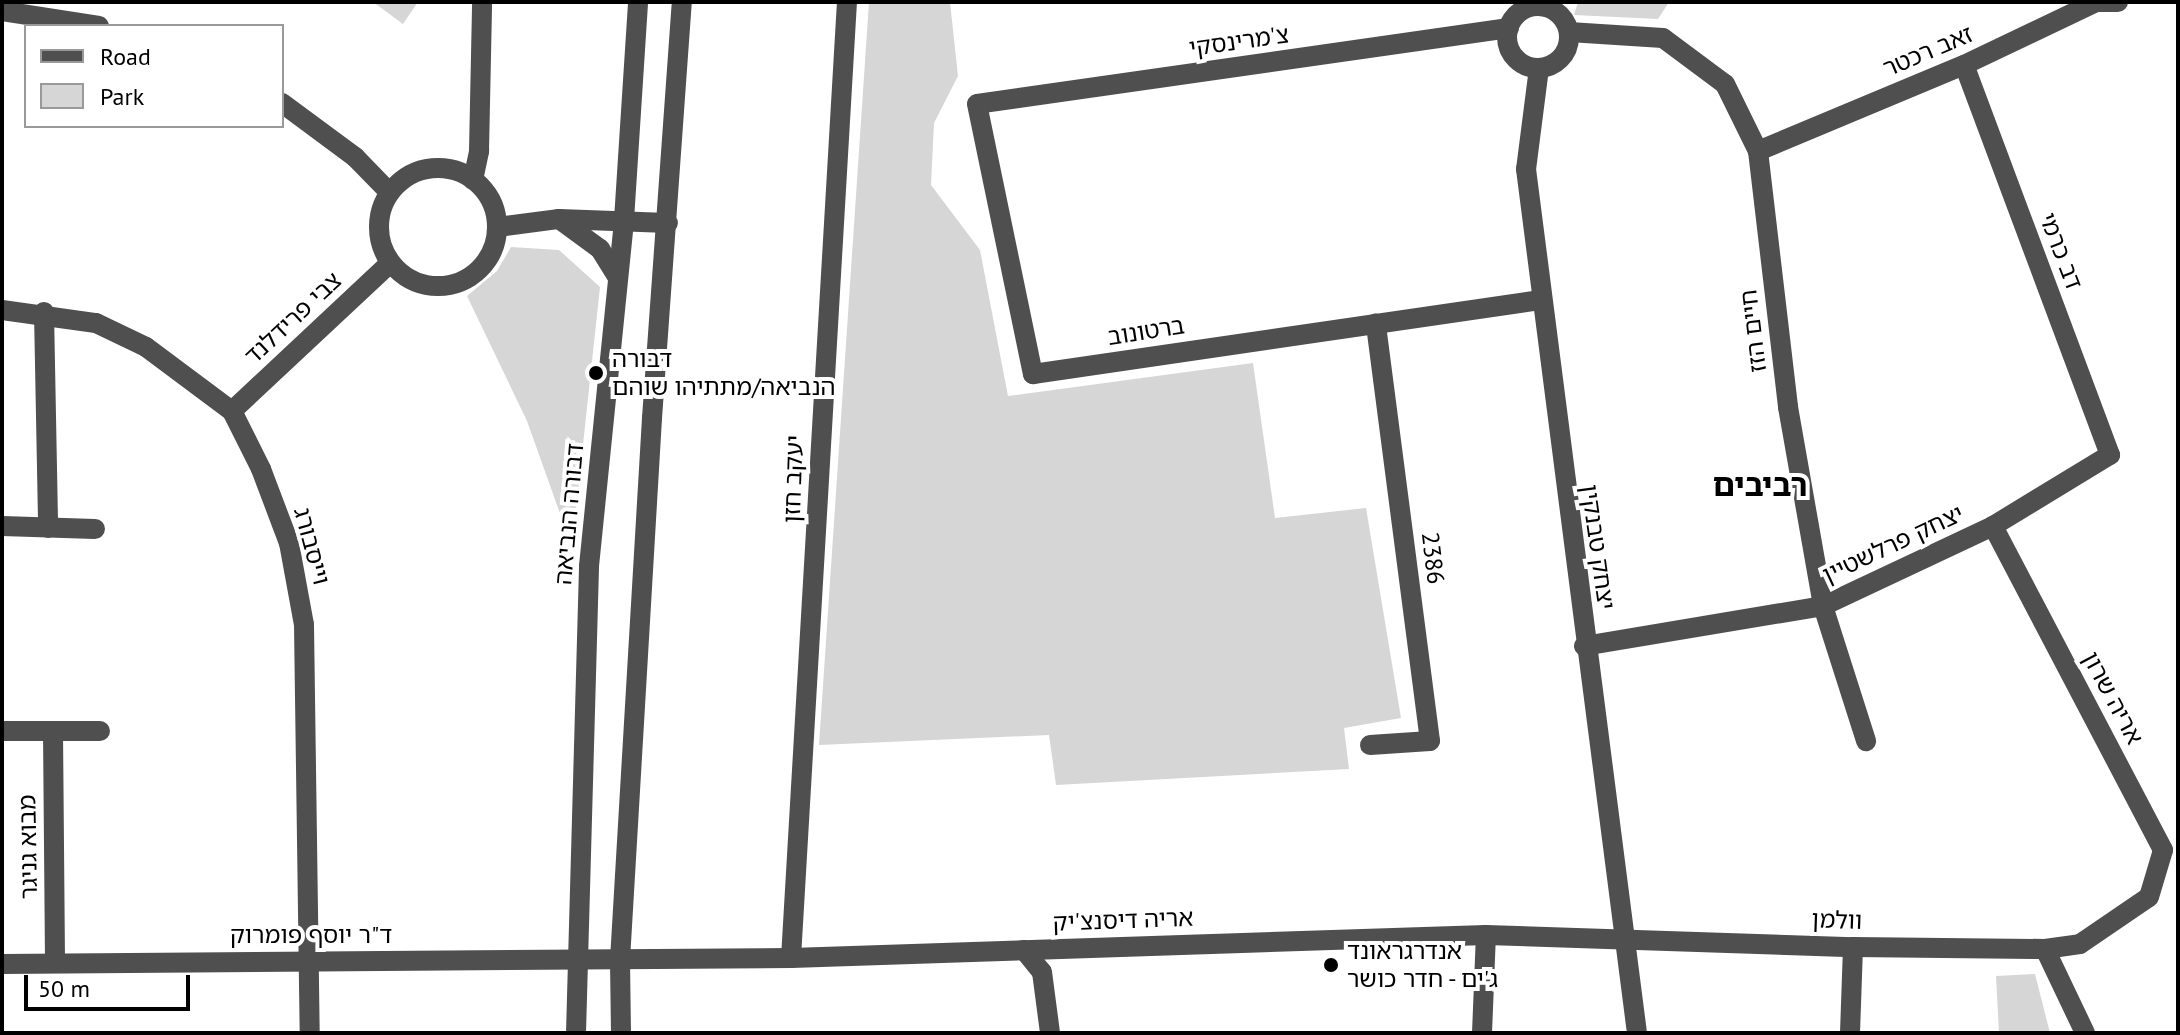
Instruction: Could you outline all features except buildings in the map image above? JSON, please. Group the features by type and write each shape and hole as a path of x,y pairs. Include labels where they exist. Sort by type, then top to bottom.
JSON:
{"street":[{"path":"473,180 479,151 482,2"},
{"name":"דבורה הנביאה","path":"576,1033 589,566 624,220 638,2"},
{"path":"621,1033 620,960 682,2"},
{"name":"יעקב חזן","path":"791,958 847,2"},
{"name":"זאב רכטר","path":"1758,151 1964,65 2096,2 2118,2"},
{"path":"1549,5 1562,16 1569,32 1565,52 1539,68 1514,56 1509,28 1528,7 1549,5"},
{"path":"2,11 86,24"},
{"name":"צ'מרינסקי","path":"977,104 1509,28"},
{"name":"חיים הזז","path":"1569,32 1663,38 1725,84 1758,151 1788,407 1823,606 1866,741"},
{"name":"דב כרמי","path":"1964,65 2110,455"},
{"name":"יצחק טבנקין","path":"1539,68 1526,169 1584,646 1628,936 1637,1033"},
{"path":"284,104 355,157 389,192"},
{"name":"ברטונוב","path":"977,104 1033,374 1540,300"},
{"path":"429,168 446,168 473,180 494,206 497,227 484,265 449,286 422,285 390,263 378,231 389,192 409,174 429,168"},
{"path":"497,227 559,219 668,223"},
{"path":"559,219 600,249 617,276"},
{"name":"צבי פרידלנד","path":"232,411 390,263"},
{"name":"וייסבורג","path":"2,310 44,312 96,323 146,347 232,411 289,543 304,625 310,1033"},
{"path":"44,312 48,528"},
{"name":"2386","path":"1370,745 1430,741 1376,323"},
{"name":"יצחק פרלשטיין","path":"1584,646 1823,606 1993,526 2110,455"},
{"path":"2,526 95,529"},
{"name":"אריה שרון","path":"1993,526 2163,850 2149,897"},
{"path":"2,731 100,731"},
{"name":"מבוא גניגר","path":"53,731 55,963"},
{"name":"וולמן","path":"1628,936 1853,947 2045,949 2080,944 2149,897"},
{"path":"1482,1033 1486,935"},
{"name":"אריה דיסנצ'יק","path":"620,960 791,958 1486,935 1628,936"},
{"path":"1850,1033 1853,947"},
{"path":"2045,949 2085,1033"},
{"path":"1024,950 1042,972 1050,1033"},
{"name":"ד\"ר יוסף פומרוק","path":"2,964 620,960"}],"green space":[{"path":"373,2 418,2 403,24"},
{"path":"869,2 950,2 958,76 934,123 931,185 980,250 1008,396 1253,363 1275,518 1366,508 1401,718 1344,728 1349,769 1056,785 1049,735 819,745"},
{"path":"1578,2 1669,2 1658,19 1574,15"},
{"path":"511,247 559,250 600,287 572,547 527,421 467,296 497,271"},
{"path":"2035,974 2050,1033 1999,1033 1996,976"}],"place":[{"name":"דבורה הנביאה/מתתיהו שוהם","path":"596,373"},
{"name":"אנדרגראונד ג'ים - חדר כושר","path":"1331,965"}],"district":[{"name":"רביבים","path":"1760,484"}]}
